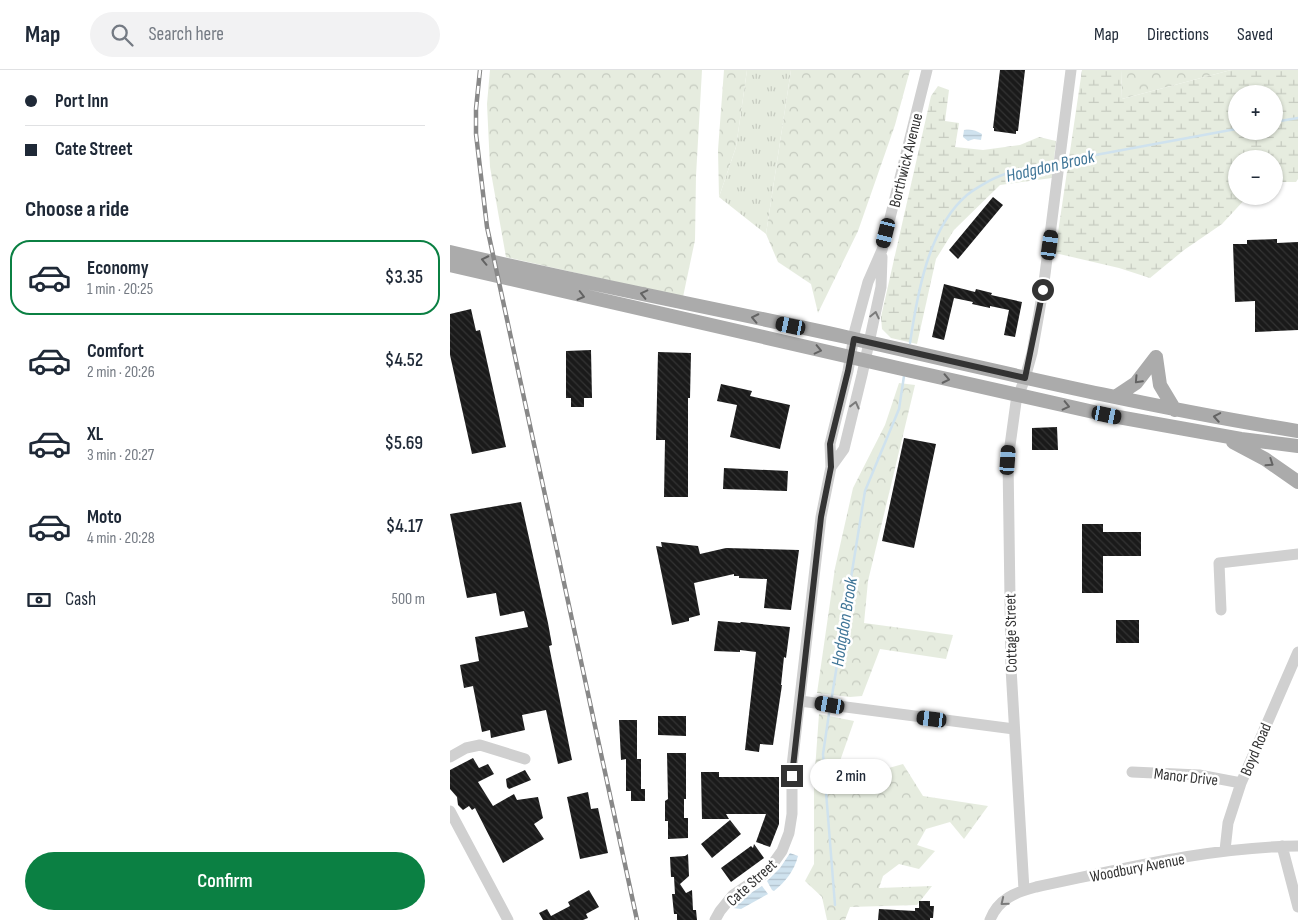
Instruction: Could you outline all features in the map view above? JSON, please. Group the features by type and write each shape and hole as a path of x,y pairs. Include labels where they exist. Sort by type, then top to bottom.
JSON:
{"main road":[{"path":"450,252 1175,410 1298,431"},
{"path":"450,265 1131,420 1298,446"},
{"path":"1115,397 1136,384 1156,357 1160,385 1175,410"},
{"path":"1211,433 1250,450 1298,482"}],"street":[{"name":"Borthwick Avenue","path":"831,467 830,444 854,339 868,282 882,250 927,70"},
{"name":"Cottage Street","path":"1024,890 1010,668 1007,482 1009,444 1043,290 1071,70"},
{"name":"Borthwick Avenue","path":"831,467 844,449 865,360 881,287 882,250"},
{"name":"Cate Street","path":"714,920 733,896 768,870 779,856 786,842 792,814 792,766 821,517 831,467"},
{"path":"1221,610 1219,563 1298,554"},
{"name":"Boyd Road","path":"1225,850 1228,823 1241,783 1298,652"},
{"path":"800,700 1014,729"},
{"path":"450,757 466,748 480,745 525,758"},
{"name":"Manor Drive","path":"1132,772 1199,775 1241,783"},
{"path":"450,811 508,920"},
{"path":"1282,846 1298,907"},
{"name":"Woodbury Avenue","path":"990,920 996,908 1004,900 1024,890 1149,863 1225,850 1298,846"}],"green space":[{"path":"490,70 702,70 696,176 695,240 683,297 506,257 490,167 487,104"},
{"path":"724,70 747,70 736,147 719,197 718,150"},
{"path":"747,70 791,70 766,234 719,197 736,147"},
{"path":"791,70 910,70 895,125 858,231 818,313 811,284 778,262 766,234"},
{"path":"1082,70 1121,70 1122,99 1231,70 1298,70 1298,179 1296,182 1283,182 1283,150 1228,150 1228,205 1240,205 1222,224 1184,250 1150,278 1119,268 1055,253"},
{"path":"1121,70 1231,70 1122,99"},
{"path":"938,86 949,90 945,121 959,123 955,147 983,150 1020,145 1039,137 1056,141 1052,178 1000,185 954,230 936,259 917,344 891,338 882,329 881,317 931,96"},
{"path":"899,383 915,385 868,581 864,623 953,635 946,659 880,649 862,696 850,697 817,693 835,568 853,488 885,425"},
{"path":"819,714 854,721 840,761 871,773 903,764 923,796 988,806 964,839 950,822 926,829 917,845 935,851 919,869 899,864 883,876 879,888 932,886 917,905 850,907 845,920 827,920 822,897 805,881 814,864 814,784"}],"water":[{"path":"964,130 973,130 982,134 981,140 974,139 968,141 963,137"},
{"path":"790,853 798,856 792,871 774,891 767,881 780,868"},
{"path":"762,886 768,894 741,909 733,908 746,896"}],"building":[{"path":"1000,70 1025,70 1018,131 1016,131 1016,134 994,131 993,128"},
{"path":"993,197 1003,205 958,259 949,250"},
{"path":"1277,239 1277,243 1298,242 1298,330 1255,332 1255,301 1235,302 1233,244 1247,244 1247,240"},
{"path":"944,284 975,292 976,289 992,293 991,295 1022,302 1015,337 1004,335 1009,310 990,306 990,308 954,298 944,340 932,337"},
{"path":"471,309 476,331 480,330 506,447 472,454 450,355 450,314"},
{"path":"591,350 592,398 584,398 584,407 571,407 571,398 566,398 566,351"},
{"path":"658,352 691,353 690,398 688,398 688,497 664,497 665,440 656,440"},
{"path":"721,384 752,391 750,396 790,405 780,449 730,437 737,405 717,401"},
{"path":"1057,427 1058,450 1032,450 1032,428"},
{"path":"904,438 936,444 914,548 882,541"},
{"path":"724,468 788,471 787,491 723,489"},
{"path":"521,502 548,623 552,645 549,646 572,760 558,764 546,710 522,715 525,730 491,738 490,730 482,732 473,686 464,688 460,665 479,661 475,637 528,627 524,611 500,616 496,593 467,598 450,514"},
{"path":"1082,524 1103,524 1103,532 1141,532 1141,556 1103,556 1103,593 1082,593"},
{"path":"661,542 698,546 700,554 726,548 799,550 791,610 764,608 767,579 739,578 739,576 734,576 734,574 694,583 700,615 689,618 689,621 672,625 656,546 662,547"},
{"path":"1116,620 1139,620 1139,643 1116,643"},
{"path":"718,621 790,627 786,658 784,657 773,745 760,744 759,752 745,750 756,652 740,650 740,652 714,651"},
{"path":"658,716 686,716 686,736 658,735"},
{"path":"619,720 637,720 637,759 641,759 641,789 645,789 645,801 631,801 631,791 626,791 626,759 621,760"},
{"path":"667,753 686,753 684,818 688,818 688,838 668,839 668,821 665,821 665,801 668,799"},
{"path":"473,758 479,768 488,764 494,774 478,782 493,806 514,794 517,800 538,797 543,818 534,824 544,839 503,863 475,808 472,810 469,806 463,810 458,805 457,797 450,789 450,770"},
{"path":"525,770 531,780 509,789 506,779"},
{"path":"701,772 719,772 719,777 779,777 779,824 770,847 756,842 766,814 726,814 729,819 702,819"},
{"path":"588,792 591,809 598,808 608,853 580,859 567,797"},
{"path":"730,820 741,834 712,858 701,844"},
{"path":"754,844 764,858 731,882 721,868 751,846 753,848"},
{"path":"688,854 689,876 680,884 686,893 692,890 693,910 696,910 697,920 677,920 677,914 674,914 672,894 675,894 674,877 671,877 670,857"},
{"path":"589,890 599,907 586,914 588,918 583,920 543,920 539,913 547,909 551,916 570,906 568,902"},
{"path":"919,901 930,901 930,906 934,906 933,918 930,918 930,920 878,920 879,909 915,911 915,908 919,908"}],"waterway":[{"name":"Hodgdon Brook","path":"1283,120 1298,118"},
{"name":"Hodgdon Brook","path":"1063,161 1228,130"},
{"name":"Hodgdon Brook","path":"910,343 916,305 926,264 943,225 954,209 969,193 997,177 1021,169 1055,163"},
{"name":"Hodgdon Brook","path":"831,702 865,491 899,409 904,376"},
{"name":"Hodgdon Brook","path":"830,707 823,754 835,905"}],"railway":[{"path":"480,70 476,109 476,134 487,227 637,920"}],"route":[{"path":"792,776 821,517 831,467 830,444 854,339 1025,378 1032,353 1043,290"}]}
